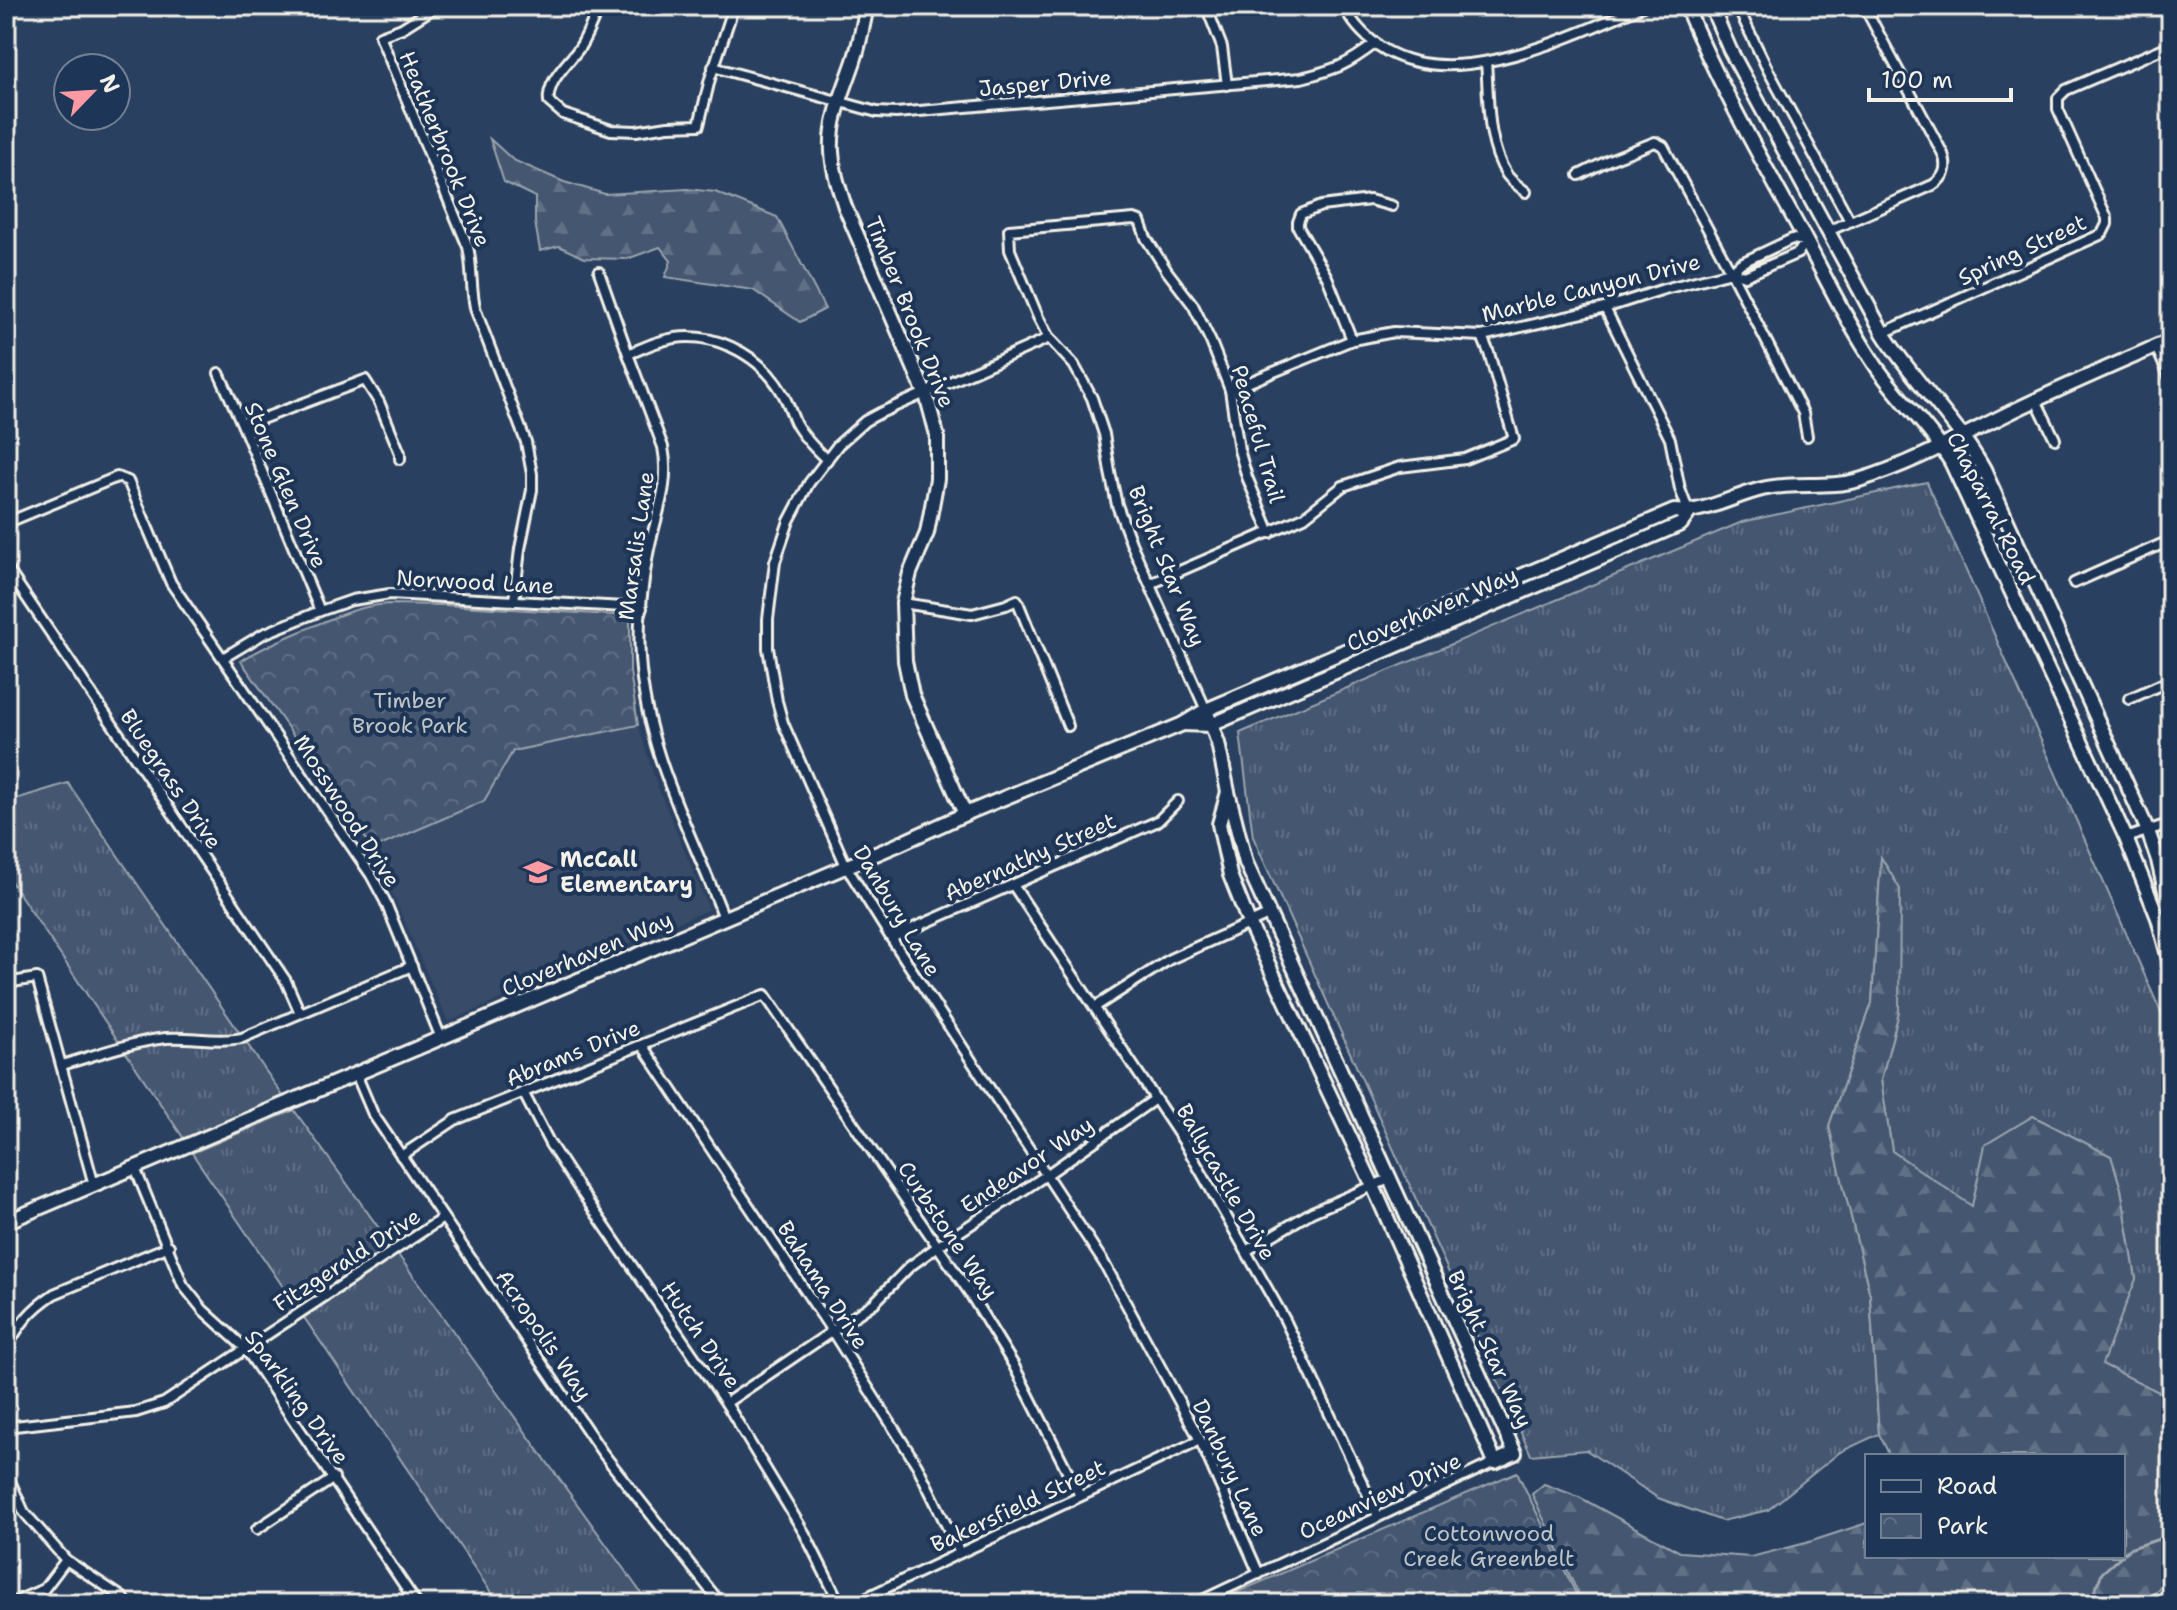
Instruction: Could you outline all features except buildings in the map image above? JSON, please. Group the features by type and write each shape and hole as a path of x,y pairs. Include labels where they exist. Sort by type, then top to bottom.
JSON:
{"street":[{"name":"Heatherbrook Drive","path":"437,6 402,28 380,36 468,247 473,302 526,442 532,490 520,549 514,601"},
{"path":"599,6 584,39 550,86 549,102 563,114 611,130 636,131 699,125 713,67 734,6"},
{"name":"Timber Brook Drive","path":"867,6 861,36 839,102 832,150 845,207 925,394 937,435 937,479 927,533 910,573 903,603 905,661 912,695 965,814"},
{"path":"1206,6 1222,47 1227,85"},
{"path":"1343,6 1355,25 1376,43 1408,61 1433,66 1486,62 1565,38 1643,6"},
{"name":"Chaparral Road","path":"1686,6 1728,97 1854,330 1876,366 1941,446 1972,506 2126,838 2163,932 2171,967"},
{"name":"Chaparral Road","path":"1711,6 1730,50 1883,333 1900,359 1963,435 1984,470 2148,831 2171,918"},
{"path":"1737,6 1850,221"},
{"path":"1806,241 1933,185 1944,175 1946,168 1943,154 1864,6"},
{"name":"Jasper Drive","path":"713,67 877,112 896,113 1301,78 1335,70 1376,43"},
{"name":"Spring Street","path":"1883,333 2102,234 2107,218 2058,109 2058,98 2066,90 2171,45"},
{"path":"1486,62 1490,123 1496,151 1508,176 1526,192"},
{"path":"1579,175 1655,142 1663,146 1803,413 1807,436"},
{"path":"1352,340 1327,277 1298,227 1299,218 1309,209 1345,202 1370,200 1392,206"},
{"name":"Peaceful Trail","path":"1009,230 1134,219 1140,221 1146,238 1193,305 1211,342 1230,390 1239,450 1247,477 1270,533"},
{"name":"Bright Star Way","path":"1009,230 1010,250 1038,317 1049,338 1074,365 1092,398 1104,434 1117,505 1218,743 1246,863 1515,1453 1495,1462 1373,1186 1249,923 1230,875 1219,824 1228,792"},
{"name":"Marble Canyon Drive","path":"1230,390 1352,340 1394,332 1482,336 1605,308 1731,272 1741,263 1789,241 1806,241"},
{"name":"Marble Canyon Drive","path":"1731,272 1745,276 1798,253 1806,241"},
{"name":"Marsalis Lane","path":"599,272 666,460 664,496 648,553 642,608 640,658 649,720 668,785 724,918"},
{"path":"1605,308 1670,439 1680,489 1689,513"},
{"path":"1150,584 1304,517 1343,486 1400,467 1465,459 1514,439 1482,336"},
{"path":"628,354 662,341 691,337 721,342 748,355 775,381 802,433 827,460"},
{"name":"Danbury Lane","path":"1049,338 865,421 838,445 809,483 789,521 775,562 768,648 777,701 783,723 846,866 1104,1263 1200,1440 1259,1574"},
{"name":"Cloverhaven Way","path":"6,1222 1183,724 1206,710 1674,511 1689,513 1764,488 1789,484 1828,485 1856,480 1914,460 2036,400 2171,340"},
{"path":"2156,347 2171,380"},
{"name":"Stone Glen Drive","path":"219,373 320,611"},
{"path":"243,426 365,380 379,402 400,459"},
{"path":"2036,400 2055,439"},
{"name":"Mosswood Drive","path":"6,523 117,477 124,478 131,487 171,583 371,875 385,901 441,1038"},
{"name":"Cloverhaven Way","path":"1183,724 1211,725 1681,524 1689,513"},
{"path":"2074,583 2171,540"},
{"name":"Bluegrass Drive","path":"6,567 286,981 300,1013"},
{"name":"Norwood Lane","path":"223,658 263,634 320,611 352,600 390,594 642,608"},
{"path":"903,603 972,614 1017,600 1068,726"},
{"path":"2129,699 2171,680"},
{"name":"Abernathy Street","path":"891,938 1158,821 1178,801"},
{"path":"2126,838 2171,823"},
{"name":"Ballycastle Drive","path":"1013,885 1184,1142 1285,1320 1378,1516"},
{"path":"1095,1007 1170,959 1268,915"},
{"path":"62,1065 156,1039 242,1038 412,966"},
{"path":"6,983 37,978 94,1185"},
{"name":"Abrams Drive","path":"401,1156 455,1120 765,995"},
{"name":"Curbstone Way","path":"765,995 938,1246 1013,1364 1080,1496"},
{"name":"Bahama Drive","path":"642,1045 917,1465 960,1553"},
{"name":"Acropolis Way","path":"356,1074 373,1114 602,1452 721,1604"},
{"name":"Hutch Drive","path":"523,1092 565,1167 726,1403 805,1534 840,1604"},
{"name":"Endeavor Way","path":"726,1403 874,1303 909,1267 938,1246 1155,1099"},
{"name":"Sparkling Drive","path":"135,1168 183,1285 203,1310 245,1348 416,1603"},
{"path":"1246,1251 1312,1212 1389,1179"},
{"name":"Fitzgerald Drive","path":"6,1427 136,1412 164,1403 443,1218"},
{"path":"6,1349 19,1324 54,1294 169,1246"},
{"name":"Bakersfield Street","path":"852,1604 1200,1440"},
{"name":"Oceanview Drive","path":"1194,1604 1495,1462"},
{"path":"6,1472 24,1512 66,1560 128,1604"},
{"path":"257,1529 334,1478"},
{"path":"10,1604 44,1589 66,1560"}],"shaded area":[{"name":"McCall Elementary","path":"638,725 657,785 709,909 448,1022 373,849 484,801 513,751"}],"green space":[{"path":"490,139 513,160 564,182 605,194 687,189 715,192 777,217 825,309 800,322 753,290 665,277 671,261 660,247 627,259 584,258 559,246 540,251 535,197 504,182"},
{"path":"1927,482 2171,1035 2171,1398 2101,1364 2136,1279 2121,1189 2111,1156 1972,1207 1892,1151 1881,1080 1899,1012 1881,858 1872,1003 1829,1126 1870,1295 1879,1434 1840,1452 1768,1510 1722,1521 1658,1498 1586,1450 1531,1455 1253,837 1240,733 1742,522"},
{"name":"Timber Brook Park","path":"388,604 630,616 630,672 638,725 513,751 484,801 373,849 241,661 335,617"},
{"path":"68,783 283,1096 184,1139 6,874 6,802"},
{"path":"1881,857 1900,889 1899,1012 1881,1080 1892,1151 1972,1206 1985,1145 2033,1116 2111,1156 2121,1189 2136,1279 2102,1364 2171,1398 2171,1576 2144,1604 1583,1604 1532,1494 1544,1484 1579,1497 1680,1552 1751,1557 1865,1524 1865,1558 2125,1558 2125,1454 1889,1454 1879,1434 1870,1295 1829,1126 1872,1003"},
{"path":"294,1110 649,1604 499,1604 192,1153"},
{"name":"Cottonwood Creek Greenbelt","path":"1517,1472 1581,1604 1210,1604"}],"waterway":[{"path":"2125,1552 2171,1535"},
{"path":"2089,1604 2102,1573 2119,1558"}],"place":[{"name":"McCall Elementary","path":"538,872"}]}
